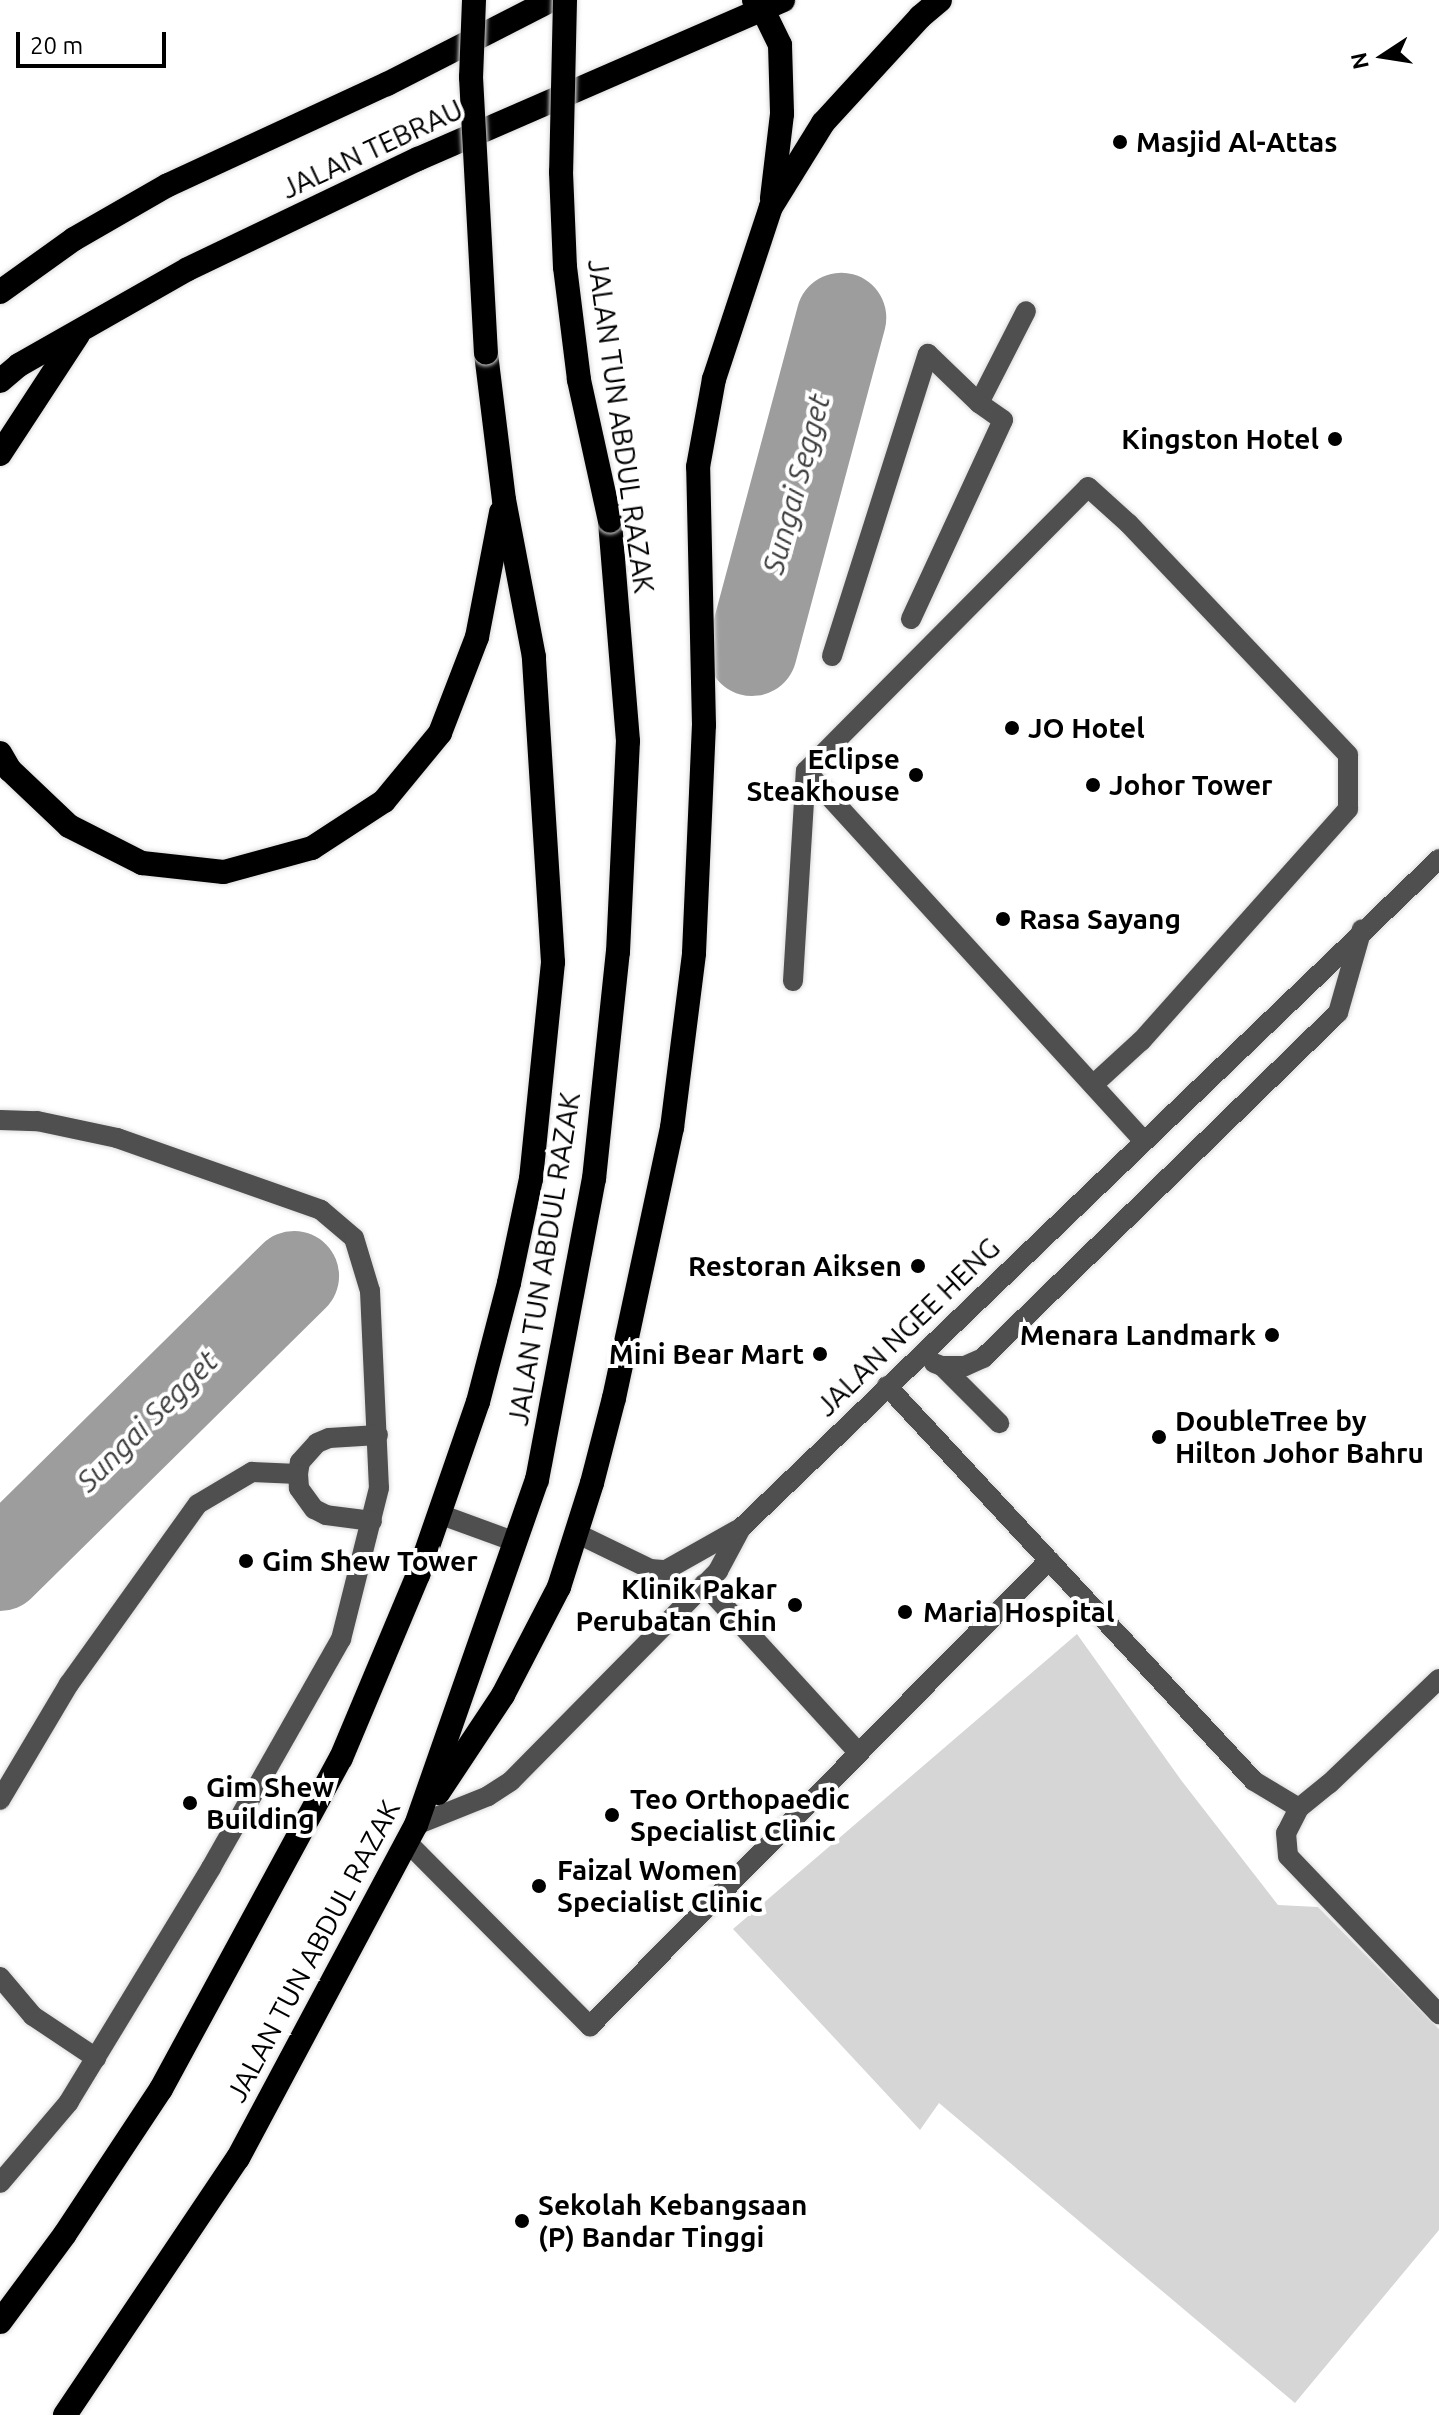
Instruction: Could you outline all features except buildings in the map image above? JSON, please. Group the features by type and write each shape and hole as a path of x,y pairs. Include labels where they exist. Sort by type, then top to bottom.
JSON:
{"highway":[{"name":"JALAN TUN ABDUL RAZAK","path":"0,2322 65,2234 161,2089 341,1758 418,1575 478,1402 509,1283 531,1179 553,962 534,657 504,500 486,353 471,77 474,0"},
{"name":"JALAN TEBRAU","path":"0,292 74,239 168,185 387,84 551,0"},
{"name":"JALAN TUN ABDUL RAZAK","path":"65,2415 238,2158 412,1834 537,1480 594,1179 618,952 628,741 610,521 579,380 565,267 561,172 565,0"},
{"path":"771,207 823,123 920,17 940,0"},
{"name":"JALAN TEBRAU","path":"0,381 19,365 188,269 403,166 767,3"},
{"path":"412,1834 503,1695 559,1587 592,1483 645,1268 672,1128 694,953 704,740 698,467 714,379 771,207 782,114 780,45 767,3"},
{"path":"0,454 82,330"},
{"path":"0,753 10,770 69,826 142,863 224,872 312,848 384,801 440,733 477,637 504,500"}],"street":[{"path":"979,403 1026,311"},
{"path":"832,656 928,354 979,403 1003,420 911,619"},
{"path":"793,981 806,771 1088,487 1140,535 1348,755 1348,809 1141,1041 1093,1085"},
{"path":"806,771 1143,1140"},
{"name":"JALAN NGEE HENG","path":"412,1834 511,1781 718,1571 741,1528 1362,929 1439,859"},
{"path":"916,1358 942,1366 965,1366 983,1358 1338,1013 1362,929"},
{"path":"0,1120 37,1121 117,1138 307,1204 332,1219 354,1238 370,1291 379,1488 341,1639 211,1868 69,2102 0,2183"},
{"path":"942,1366 999,1423"},
{"path":"887,1386 1254,1781 1299,1808"},
{"path":"372,1521 326,1515 314,1509 299,1488 298,1474 300,1462 317,1443 329,1438 378,1435"},
{"path":"0,1800 69,1684 198,1504 252,1472 298,1474"},
{"path":"439,1514 516,1542"},
{"path":"576,1533 650,1569 666,1570 741,1528"},
{"path":"412,1834 590,2026 1049,1560"},
{"path":"704,1584 859,1753"},
{"path":"1439,1679 1329,1784 1299,1808 1286,1833 1288,1856 1439,2014"},
{"path":"0,1977 33,2016 96,2058"}],"shaded area":[{"path":"1077,1634 1181,1780 1278,1905 1318,1907 1439,2029 1439,2230 1295,2403 939,2103 920,2130 733,1929"}],"waterway":[{"name":"Sungai Segget","path":"752,651 841,318"},
{"name":"Sungai Segget","path":"0,1566 294,1276"}],"place":[{"name":"Masjid Al-Attas","path":"1120,142"},
{"name":"Kingston Hotel","path":"1335,439"},
{"name":"JO Hotel","path":"1012,728"},
{"name":"Eclipse Steakhouse","path":"916,775"},
{"name":"Johor Tower","path":"1093,785"},
{"name":"Rasa Sayang","path":"1003,919"},
{"name":"Restoran Aiksen","path":"918,1266"},
{"name":"Menara Landmark","path":"1272,1335"},
{"name":"Mini Bear Mart","path":"820,1354"},
{"name":"DoubleTree by Hilton Johor Bahru","path":"1159,1437"},
{"name":"Gim Shew Tower","path":"246,1561"},
{"name":"Klinik Pakar Perubatan Chin","path":"795,1605"},
{"name":"Maria Hospital","path":"905,1612"},
{"name":"Gim Shew Building","path":"190,1803"},
{"name":"Teo Orthopaedic Specialist Clinic","path":"612,1815"},
{"name":"Faizal Women Specialist Clinic","path":"539,1886"},
{"name":"Sekolah Kebangsaan (P) Bandar Tinggi","path":"522,2221"}]}
